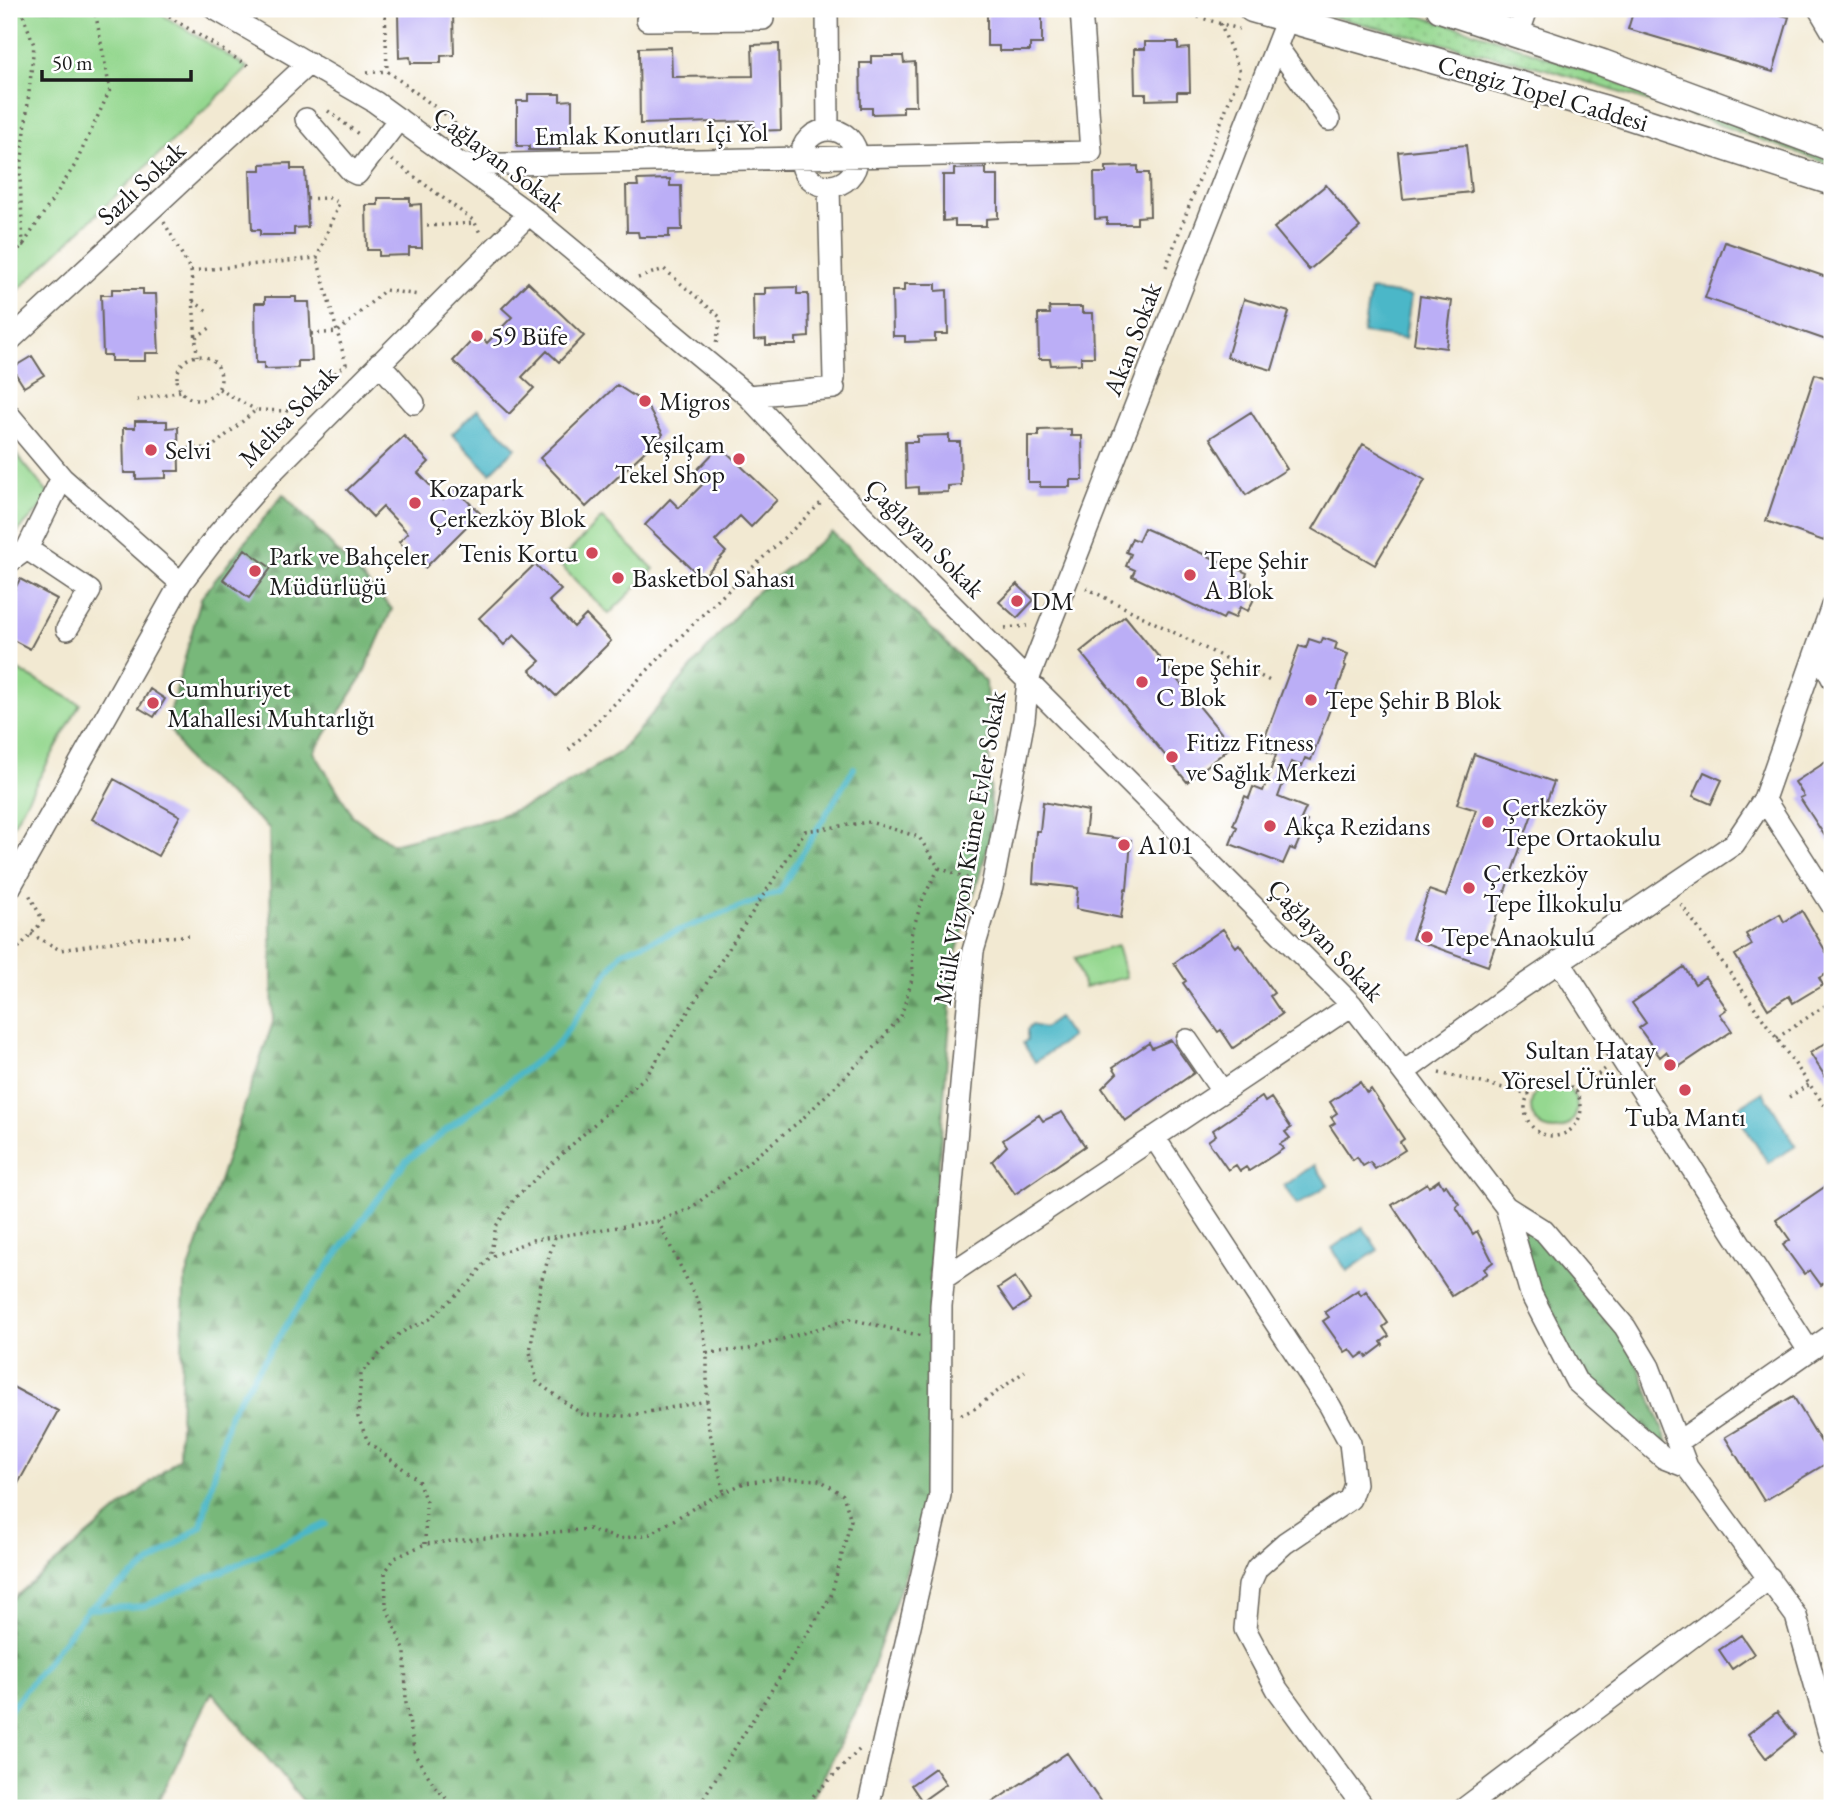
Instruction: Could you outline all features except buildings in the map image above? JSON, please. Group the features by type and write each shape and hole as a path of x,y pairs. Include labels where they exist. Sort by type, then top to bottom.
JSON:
{"main road":[{"path":"1440,9 1832,148"},
{"name":"Cengiz Topel Caddesi","path":"1284,14 1606,109 1832,182"}],"street":[{"name":"Çağlayan Sokak","path":"215,9 399,119 529,215 748,396 836,489 1352,1004 1506,1207"},
{"path":"748,396 834,384 829,187 846,181 852,175 858,158 849,138 828,130 827,9"},
{"name":"Emlak Konutları İçi Yol","path":"462,165 1091,152 1081,9"},
{"path":"1518,35 1527,9"},
{"path":"1819,9 1832,32"},
{"path":"647,20 698,14 763,19"},
{"name":"Akan Sokak","path":"1028,680 1277,47 1284,14"},
{"path":"1277,47 1329,120"},
{"name":"Sazlı Sokak","path":"9,341 40,325 309,63"},
{"path":"306,119 351,171 357,174 399,119"},
{"name":"Emlak Konutları İçi Yol","path":"828,130 808,139 800,160 806,176 813,182 829,187"},
{"name":"Melisa Sokak","path":"11,877 124,687 180,583 218,534 272,472 529,215"},
{"path":"379,363 414,402"},
{"path":"9,415 62,478 180,583"},
{"path":"9,562 27,549 62,478"},
{"path":"27,549 90,591 66,629"},
{"path":"1404,1072 1559,961 1734,844 1764,799 1832,606"},
{"path":"1817,649 1832,678"},
{"name":"Mülk Vizyon Küme Evler Sokak","path":"868,1808 885,1724 940,1495 944,1278 973,951 992,887 1024,719 1028,680"},
{"path":"1764,799 1832,905"},
{"path":"1559,961 1809,1351"},
{"path":"944,1278 1352,1004"},
{"path":"1187,1040 1222,1091"},
{"path":"1154,1137 1330,1406 1350,1443 1355,1484 1350,1499 1285,1543 1257,1568 1249,1586 1245,1629 1277,1689 1364,1808"},
{"path":"1506,1207 1544,1231 1625,1327 1649,1367 1688,1467 1796,1616 1832,1745"},
{"path":"1506,1207 1531,1294 1576,1381 1664,1458 1688,1467"},
{"path":"1678,1442 1832,1335"},
{"path":"1465,1808 1770,1578"}],"path":[{"path":"21,9 34,45 20,178 23,245"},
{"path":"9,259 23,245 75,165 110,90 96,16 85,9"},
{"path":"157,9 250,67"},
{"path":"385,9 387,71"},
{"path":"327,110 368,141"},
{"path":"396,149 389,158 481,228 482,237"},
{"path":"219,389 256,410 292,411 346,364 317,258 339,203 329,198 302,199"},
{"path":"173,214 164,223 191,271 197,356"},
{"path":"427,226 475,223"},
{"path":"9,241 23,245"},
{"path":"191,271 317,258"},
{"path":"312,334 338,332 385,290 419,295 428,287"},
{"path":"194,301 210,313"},
{"path":"196,337 210,328"},
{"path":"137,400 180,391 194,400 204,400 219,389 222,380 216,363 197,356 182,363 177,372 180,391"},
{"path":"181,449 211,448 256,410"},
{"path":"569,750 700,617 836,489"},
{"path":"1084,587 1272,682"},
{"path":"425,1544 426,1502 418,1480 368,1443 358,1417 361,1373 400,1333 430,1319 471,1281 490,1257 496,1226 516,1197 647,1075 805,831 870,822 919,836 939,868 992,887"},
{"path":"490,1257 532,1240 658,1221 690,1209 801,1120 874,1048 901,1016 912,976 911,935 922,898 939,868"},
{"path":"9,958 43,921 32,896 11,877"},
{"path":"1670,887 1716,957 1832,1116"},
{"path":"31,934 60,950 138,938 189,936"},
{"path":"1777,1038 1826,1004 1832,1015"},
{"path":"1576,1092 1620,1057"},
{"path":"1430,1071 1529,1094"},
{"path":"1554,1080 1563,1082 1576,1092 1581,1104 1578,1121 1567,1133 1550,1136 1530,1124 1525,1109 1529,1094 1535,1086 1554,1080"},
{"path":"1789,1097 1810,1084"},
{"path":"658,1221 699,1304 706,1353 707,1420 724,1493"},
{"path":"555,1237 541,1283 530,1352 537,1382 583,1415 626,1416 707,1402"},
{"path":"706,1353 749,1349 850,1319 941,1341"},
{"path":"940,1424 974,1409 1025,1371"},
{"path":"456,1808 436,1788 415,1755 406,1703 405,1652 386,1606 385,1572 396,1558 425,1544 590,1529 619,1539 650,1534 744,1483 779,1478 820,1480 843,1495 851,1520 831,1595 697,1808"},
{"path":"806,1808 814,1795 885,1724"}],"green space":[{"path":"9,9 153,9 248,68 9,299"},
{"path":"1329,9 1396,9 1488,36 1832,160 1832,165 1703,119 1546,69 1326,15"},
{"path":"9,445 51,497 9,541"},
{"path":"283,494 392,609 361,679 314,752 353,816 392,844 491,819 541,800 620,752 753,595 832,532 986,682 992,833 955,957 930,1276 933,1495 859,1705 808,1808 309,1808 212,1692 155,1808 9,1808 9,1602 179,1458 184,1284 273,1022 269,828 190,763 167,724 201,598"},
{"path":"602,518 654,569 609,614 558,563"},
{"path":"9,665 80,704 9,833"},
{"path":"1117,946 1126,977 1084,988 1075,958"},
{"path":"1554,1084 1570,1091 1577,1107 1570,1123 1554,1130 1538,1123 1531,1107 1538,1091"},
{"path":"1519,1223 1531,1228 1629,1342 1673,1456 1577,1369 1533,1283"}],"water":[{"path":"1370,290 1411,296 1405,339 1363,333"},
{"path":"478,409 516,448 490,473 452,434"},
{"path":"1058,1018 1071,1037 1035,1062 1023,1043 1027,1040 1027,1030 1032,1025 1044,1028"},
{"path":"1763,1092 1796,1146 1768,1163 1734,1110"},
{"path":"1315,1165 1328,1185 1297,1205 1284,1186"},
{"path":"1363,1227 1378,1250 1347,1271 1332,1248"}],"waterway":[{"path":"9,1711 88,1609 201,1526 230,1413 300,1304 406,1161 557,1045 622,952 779,892 854,768"},
{"path":"90,1609 145,1606 326,1524"}],"place":[{"name":"59 Büfe","path":"477,336"},
{"name":"Migros","path":"645,401"},
{"name":"Selvi","path":"151,450"},
{"name":"Yeşilçam Tekel Shop","path":"739,459"},
{"name":"Kozapark Çerkezköy Blok","path":"415,503"},
{"name":"Tenis Kortu","path":"592,553"},
{"name":"Park ve Bahçeler Müdürlüğü","path":"255,571"},
{"name":"Tepe Şehir A Blok","path":"1190,575"},
{"name":"Basketbol Sahası","path":"618,578"},
{"name":"DM","path":"1017,601"},
{"name":"Tepe Şehir C Blok","path":"1142,682"},
{"name":"Tepe Şehir B Blok","path":"1311,700"},
{"name":"Cumhuriyet Mahallesi Muhtarlığı","path":"153,703"},
{"name":"Fitizz Fitness ve Sağlık Merkezi","path":"1172,757"},
{"name":"Çerkezköy Tepe Ortaokulu","path":"1488,822"},
{"name":"Akça Rezidans","path":"1270,826"},
{"name":"A101","path":"1124,845"},
{"name":"Çerkezköy Tepe İlkokulu","path":"1469,888"},
{"name":"Tepe Anaokulu","path":"1427,937"},
{"name":"Sultan Hatay Yöresel Ürünler","path":"1670,1065"},
{"name":"Tuba Mantı","path":"1685,1090"}]}
